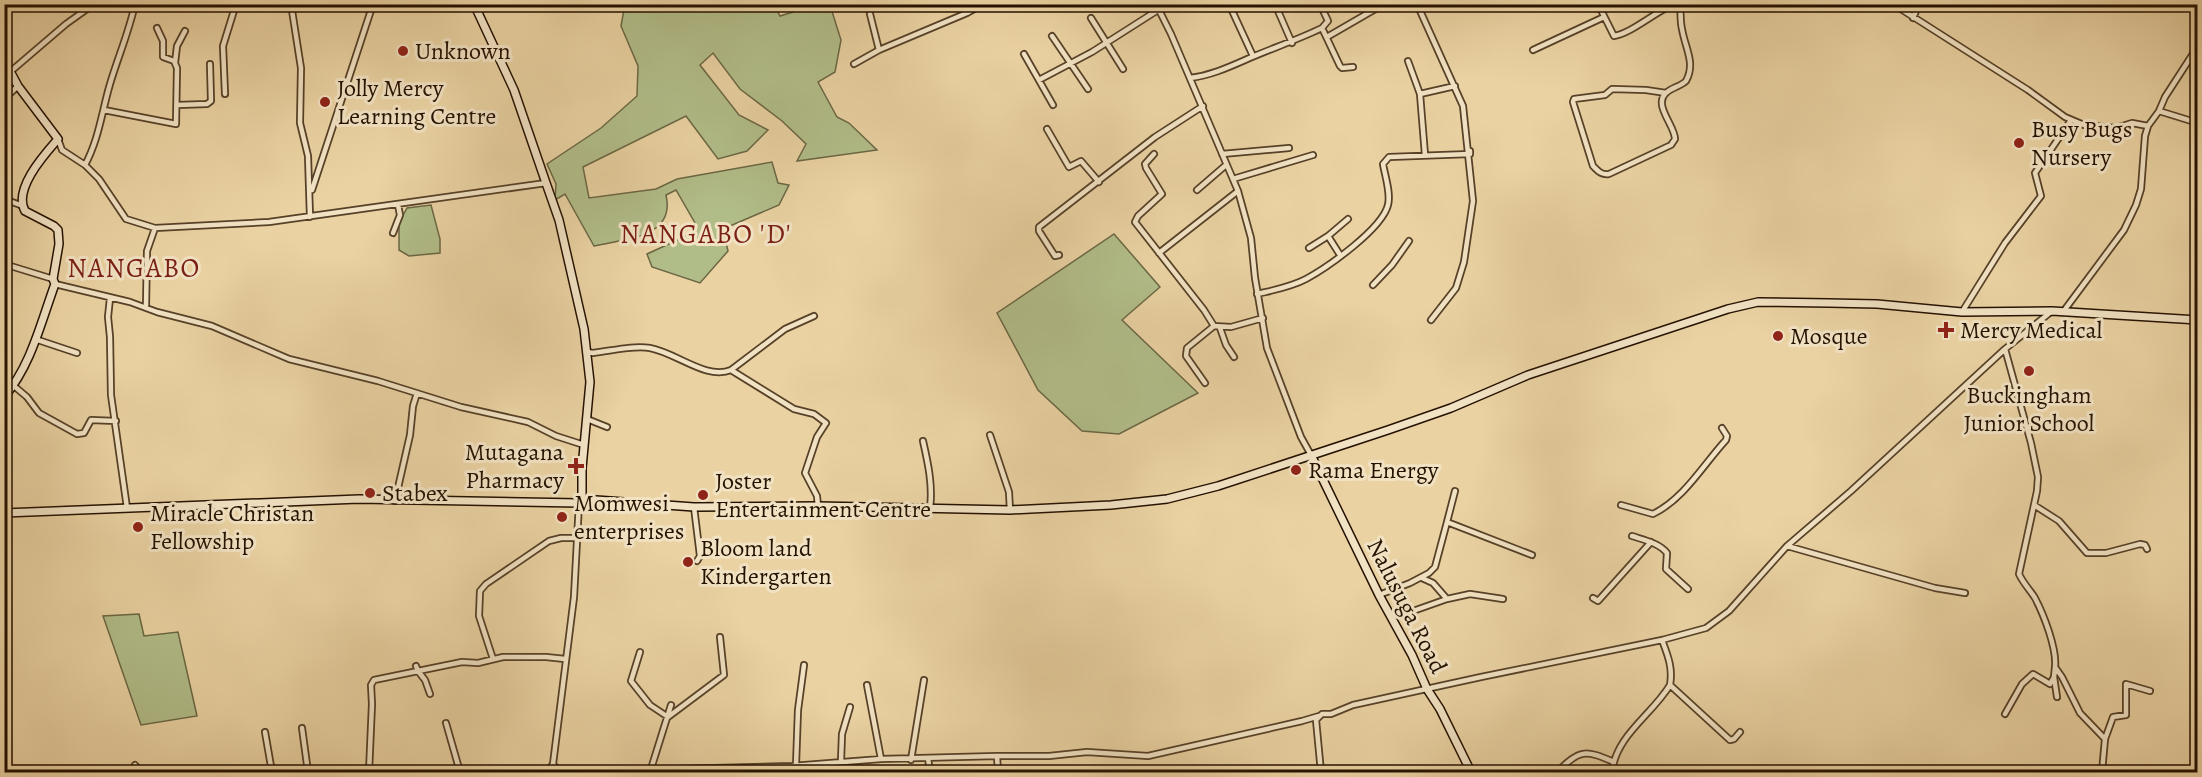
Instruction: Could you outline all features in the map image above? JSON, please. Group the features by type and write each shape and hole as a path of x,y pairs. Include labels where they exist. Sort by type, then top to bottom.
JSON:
{"street":[{"path":"10,72 93,4"},
{"path":"85,165 92,153 135,4"},
{"path":"225,94 222,53 236,4"},
{"path":"291,4 302,68 300,123 308,156 310,217"},
{"path":"310,194 373,4"},
{"path":"474,4 514,90 559,220 587,352 590,382 574,597 553,764 547,772"},
{"path":"854,64 879,50 967,13 976,8 977,4"},
{"path":"1229,4 1253,56"},
{"path":"1275,4 1292,43"},
{"path":"1190,78 1208,76 1253,56 1292,43 1323,28 1328,21 1320,4"},
{"path":"1367,4 1370,11"},
{"path":"1327,37 1384,4"},
{"path":"1417,4 1465,112 1473,201 1464,262 1456,288 1431,320"},
{"path":"1598,4 1614,36 1618,36 1659,10 1674,4"},
{"path":"1666,93 1662,105 1675,133 1674,142 1609,174 1598,172 1593,166 1574,99 1605,95 1612,89 1666,93 1683,85 1690,72 1691,64 1682,29 1680,4"},
{"path":"1893,4 2071,120 2084,125 2116,128 2132,123 2148,126"},
{"path":"1913,18 1919,4"},
{"path":"1039,80 1106,42 1157,7 1203,106 1238,191 1251,238 1257,294 1267,348 1301,437 1311,455"},
{"path":"870,14 879,50"},
{"path":"1533,50 1604,17"},
{"path":"1091,18 1123,69"},
{"path":"158,28 163,41 163,57 175,63"},
{"path":"1323,28 1341,68 1353,67"},
{"path":"104,110 174,125 177,120 175,63 177,46 185,32"},
{"path":"1052,36 1088,89"},
{"path":"2063,312 2124,230 2141,189 2148,126 2198,46"},
{"path":"1024,54 1053,105"},
{"path":"4,60 18,86 58,139 62,150 85,165 99,179 126,219 155,228 268,222 546,183"},
{"path":"1408,61 1420,94 1425,155"},
{"path":"177,105 207,104 211,101 210,64"},
{"path":"5,97 18,86"},
{"path":"1420,94 1455,86"},
{"path":"1055,257 1039,228 1155,137 1203,106"},
{"path":"2159,111 2198,123"},
{"path":"1962,312 2005,243 2041,196 2035,173 2071,120"},
{"path":"1047,129 1069,167 1081,161 1099,182"},
{"path":"4,397 14,386 35,339 54,281 59,244 58,230 25,211 22,197 26,185 42,159 58,139"},
{"path":"1470,154 1471,146"},
{"path":"1222,154 1289,148"},
{"path":"1154,154 1145,164 1162,194 1138,216 1135,222 1214,326 1231,327 1263,318"},
{"path":"1257,294 1306,278 1366,235 1385,214 1388,203 1383,164 1389,157 1470,154"},
{"path":"1233,180 1313,155"},
{"path":"1197,190 1227,165"},
{"path":"1159,253 1238,191"},
{"path":"4,199 23,206"},
{"path":"393,233 400,215 398,205"},
{"path":"1309,248 1348,219"},
{"path":"146,307 147,251 155,228"},
{"path":"1328,236 1340,255"},
{"path":"1373,285 1392,265 1409,241"},
{"path":"4,264 110,298 212,326 289,359 461,407 528,422 556,436 584,445"},
{"path":"110,298 108,317 111,395 127,508"},
{"path":"4,513 359,499 580,501 694,507 818,506 1010,510 1111,506 1167,499 1218,486 1451,408 1528,375 1728,309 1758,302 1876,304 1962,312 2052,311 2198,320"},
{"path":"658,772 881,759 1049,756 1087,752 1148,756 1331,714 1353,705 1662,640 1706,627 1729,611 1787,546 1851,491 2006,349 2052,311"},
{"path":"587,352 650,348 711,372 723,372 731,370 785,329 814,316"},
{"path":"1205,383 1186,356 1186,350 1214,326"},
{"path":"1220,328 1226,345 1234,357"},
{"path":"35,339 77,353"},
{"path":"2006,349 2038,477 2019,574 2035,599 2048,630 2056,657 2054,677 2057,697"},
{"path":"731,370 786,404 803,413 814,414 826,423 817,437 805,470 817,496 818,506"},
{"path":"14,386 39,412 77,434 84,433 91,420 116,422"},
{"path":"395,501 417,393"},
{"path":"587,419 607,427"},
{"path":"1621,505 1653,514 1665,506 1685,488 1726,440 1727,436 1722,429"},
{"path":"990,435 1009,492 1010,510"},
{"path":"923,441 932,495 930,508"},
{"name":"Nalusuga Road","path":"1311,455 1378,595 1412,655 1427,689 1440,708 1471,772"},
{"path":"1378,595 1422,578 1435,567 1455,491"},
{"path":"2034,505 2059,521 2087,553 2106,553 2140,544 2145,545 2147,549"},
{"path":"694,507 700,556 697,561"},
{"path":"1447,522 1532,555"},
{"path":"1632,536 1665,550 1667,553 1666,569 1688,589"},
{"path":"494,659 480,616 480,591 486,584 549,541 578,538"},
{"path":"1593,598 1598,601 1651,543"},
{"path":"1787,546 1935,588 1965,593"},
{"path":"1422,578 1433,583 1447,598"},
{"path":"1390,615 1413,611 1447,598 1470,594 1503,599"},
{"path":"668,717 724,675 720,637"},
{"path":"1612,772 1614,762 1634,727 1670,685 1672,675 1670,661 1662,640"},
{"path":"640,652 631,681 650,705 668,717"},
{"path":"369,772 371,685 374,680 417,668 462,662 478,663 494,659 546,657 565,659"},
{"path":"793,772 804,665"},
{"path":"2055,667 2080,712 2104,738"},
{"path":"417,668 430,694"},
{"path":"2005,714 2022,684 2032,674 2050,684 2054,677"},
{"path":"911,760 924,680"},
{"path":"2102,772 2104,738 2114,717 2126,715 2126,684 2150,691"},
{"path":"867,685 881,759"},
{"path":"1670,685 1730,740 1740,732"},
{"path":"650,772 670,705"},
{"path":"841,761 842,734 850,707"},
{"path":"1318,716 1316,720 1321,772"},
{"path":"446,723 460,772"},
{"path":"302,728 308,772"},
{"path":"265,732 272,772"},
{"path":"1557,772 1569,759 1585,752 1614,762"},
{"path":"997,756 998,772"},
{"path":"928,758 930,772"},
{"path":"553,764 559,772"},
{"path":"135,765 141,772"}],"green space":[{"path":"625,4 774,5 780,16 815,5 830,5 841,40 835,72 818,82 837,117 849,123 877,150 797,161 806,144 782,121 740,89 713,53 700,65 739,115 768,130 747,151 718,159 686,116 583,167 589,198 656,189 677,179 772,162 778,183 789,185 779,205 723,229 728,251 700,283 652,267 647,254 693,233 695,223 676,190 666,195 667,209 663,220 656,228 633,238 594,246 565,194 555,200 556,184 547,164 601,128 637,96 638,66 621,26"},
{"path":"431,205 440,239 440,253 409,256 399,250 399,223 407,208"},
{"path":"1114,234 1160,287 1122,320 1198,393 1119,434 1082,431 1038,390 997,313"},
{"path":"139,614 144,636 178,632 197,716 141,725 103,616"}],"place":[{"name":"Unknown","path":"403,51"},
{"name":"Jolly Mercy Learning Centre","path":"325,102"},
{"name":"Busy Bugs Nursery","path":"2019,143"},
{"name":"Mercy Medical","path":"1946,330"},
{"name":"Mosque","path":"1778,336"},
{"name":"Buckingham Junior School","path":"2029,371"},
{"name":"Mutagana Pharmacy","path":"576,466"},
{"name":"Rama Energy","path":"1296,470"},
{"name":"Stabex","path":"370,493"},
{"name":"Joster Entertainment Centre","path":"703,495"},
{"name":"Momwesi enterprises","path":"562,517"},
{"name":"Miracle Christan Fellowship","path":"138,527"},
{"name":"Bloom land Kindergarten","path":"688,562"}],"district":[{"name":"NANGABO 'D'","path":"706,234"},
{"name":"NANGABO","path":"134,268"}]}
